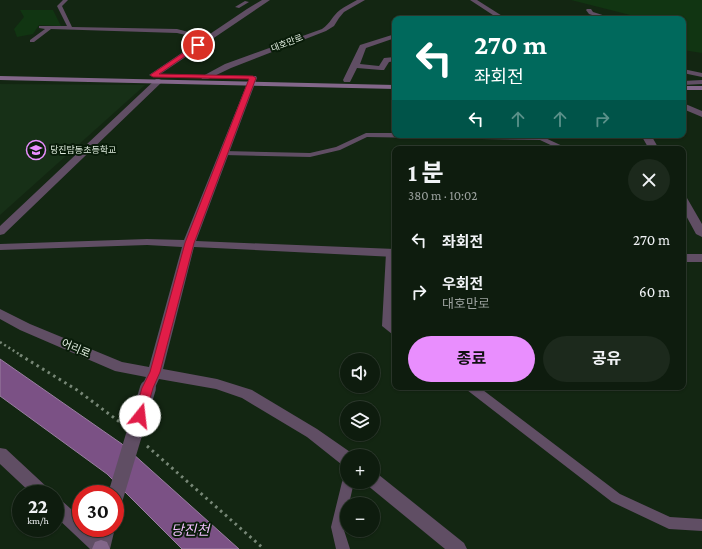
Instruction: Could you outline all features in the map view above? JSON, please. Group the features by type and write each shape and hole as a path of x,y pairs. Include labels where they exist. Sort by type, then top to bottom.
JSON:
{"main road":[{"path":"0,72 156,78 392,81"},
{"path":"0,78 156,78 205,76 252,80 392,87"},
{"path":"686,88 702,88"},
{"path":"686,94 702,94"}],"street":[{"path":"0,232 156,78 208,38 248,4 267,0"},
{"name":"대호만로","path":"205,76 298,38 324,30 332,26 336,17 342,12 362,0"},
{"path":"473,0 499,16"},
{"path":"589,10 591,14 600,16"},
{"path":"348,80 363,47 392,37"},
{"path":"355,66 381,68 387,60 392,59"},
{"path":"686,72 702,75"},
{"path":"119,485 148,388 155,372 189,243 252,80"},
{"path":"686,83 702,82"},
{"path":"686,107 702,114"},
{"path":"686,205 702,234"},
{"path":"0,247 147,242 392,253"},
{"path":"686,258 702,258"},
{"name":"어리로","path":"0,313 25,326 120,367 217,384 247,394 312,433 340,454"},
{"path":"0,454 33,485"},
{"path":"380,486 458,549"},
{"path":"64,514 101,549"},
{"path":"101,549 104,537"}],"lane":[{"path":"66,0 59,6 70,28"},
{"path":"237,7 248,4"},
{"path":"41,27 176,31 208,38"},
{"path":"32,41 49,28"},
{"path":"224,153 310,155 338,149 366,135 392,135"},
{"path":"541,138 558,146"},
{"path":"392,253 387,326 392,330"},
{"path":"475,390 616,498 669,523 702,525"},
{"path":"344,549 337,527 346,489"}],"shaded area":[{"path":"571,0 702,0 702,53 686,50 686,16 634,16"},
{"path":"20,10 53,10 61,26 39,25 33,34 17,37 14,29 24,17"},
{"name":"당진탑동초등학교","path":"0,84 145,85 0,215"}],"water":[{"name":"당진천","path":"0,359 122,444 239,549 182,549 124,491 124,485 118,485 107,474 0,396"}],"place":[{"name":"당진탑동초등학교","path":"36,150"}],"route":[{"path":"140,416 148,388 155,372 189,243 253,78 153,75 198,45"}]}
